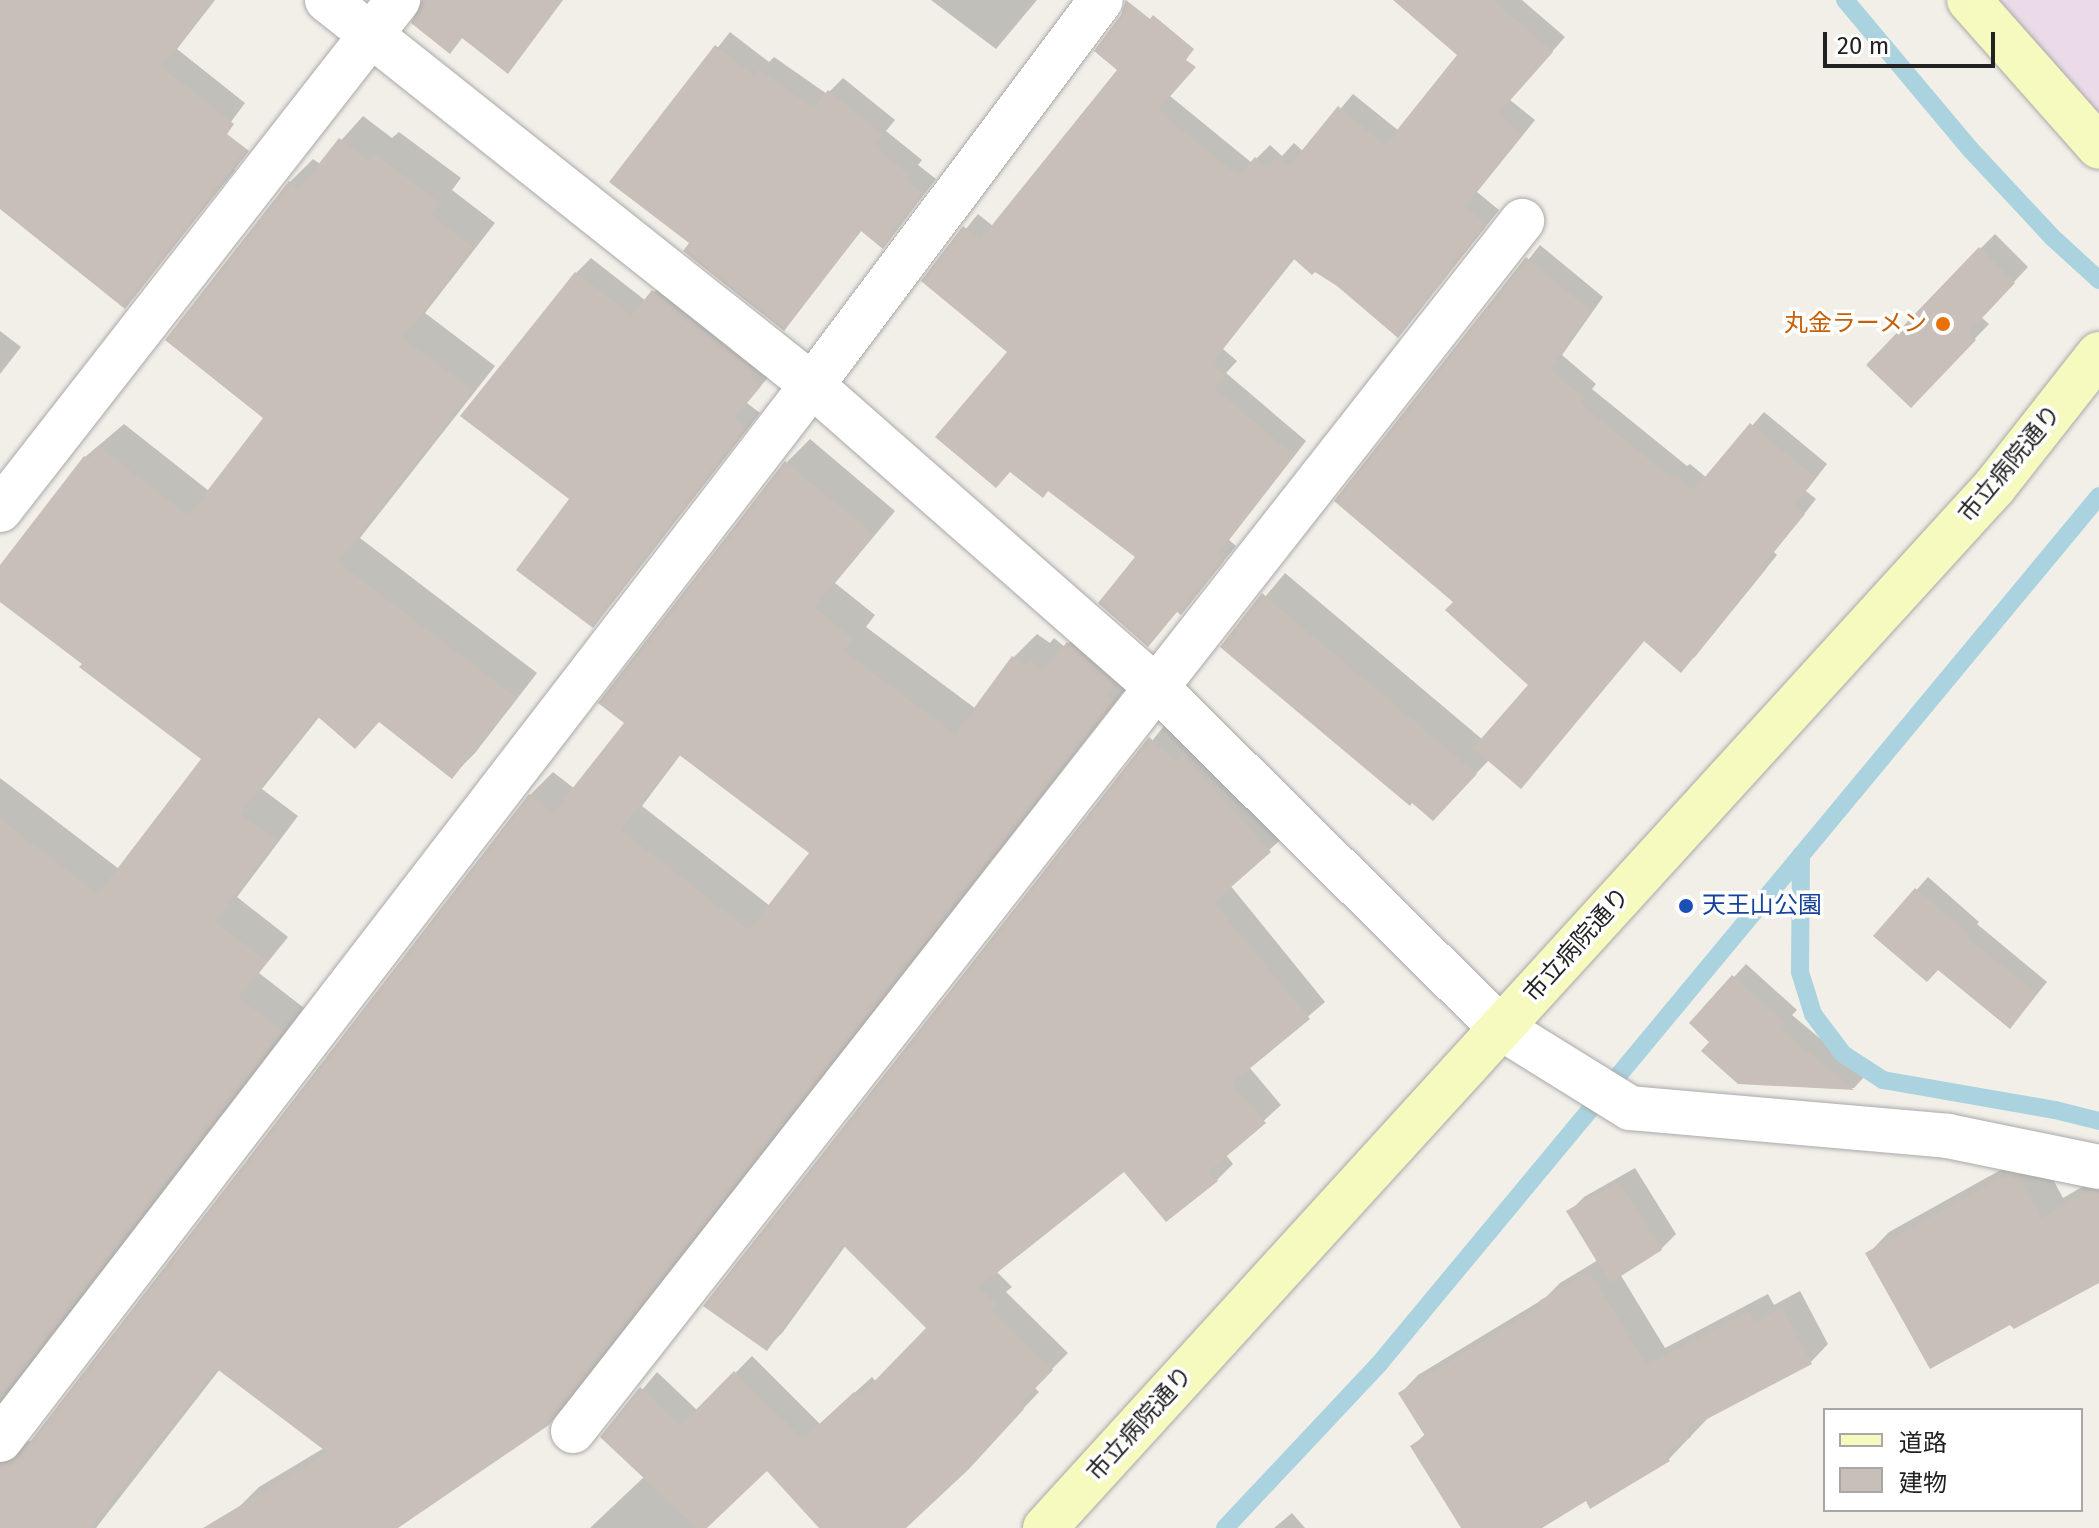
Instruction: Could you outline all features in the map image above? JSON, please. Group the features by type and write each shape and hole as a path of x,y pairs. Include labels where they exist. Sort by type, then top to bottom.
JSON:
{"main road":[{"path":"1969,0 2099,147"},
{"name":"市立病院通り","path":"1045,1528 1995,486 2099,354"}],"street":[{"path":"327,0 812,385 1155,686 1501,1028 1630,1108 1948,1136 2099,1167"},
{"path":"0,510 398,0"},
{"path":"0,1440 812,385 1101,0"},
{"path":"573,1431 1522,221"}],"shaded area":[{"path":"1996,0 2099,0 2099,121"}],"building":[{"path":"0,0 213,0 162,67 234,124 227,134 249,151 125,309 0,209"},
{"path":"422,0 563,0 508,74 462,38 450,54 411,23"},
{"path":"1126,0 1150,19 1153,15 1194,49 1186,60 1196,67 1158,110 1238,176 1255,157 1267,168 1279,155 1290,165 1338,106 1385,145 1457,55 1393,0 1493,0 1553,52 1498,114 1523,134 1465,206 1487,225 1398,338 1337,286 1315,272 1312,275 1294,259 1211,364 1225,375 1214,388 1294,455 1217,555 1224,561 1181,615 1177,612 1148,647 1098,603 1135,557 1048,491 1043,498 1010,472 996,488 935,437 1007,352 921,281 963,226 980,240 1117,70 1094,51 1121,15"},
{"path":"715,45 754,75 759,69 813,108 828,90 883,135 874,146 909,175 906,179 924,194 883,249 861,231 784,331 683,251 689,243 609,182"},
{"path":"339,138 369,161 375,154 439,202 431,214 473,247 403,338 473,390 338,562 516,697 452,779 379,722 355,749 317,716 240,814 277,840 215,922 267,961 238,997 283,1032 0,1399 0,819 98,894 201,759 79,667 82,664 0,602 0,565 84,456 88,459 99,446 188,516 263,418 165,340 289,181 299,189"},
{"path":"1979,247 2015,283 1968,333 1976,340 1911,408 1866,365"},
{"path":"1526,257 1591,311 1550,369 1584,398 1580,403 1672,478 1675,475 1694,490 1750,423 1816,478 1794,505 1805,514 1762,566 1766,569 1681,673 1644,641 1521,789 1473,748 1528,685 1445,610 1453,602 1334,501"},
{"path":"575,272 632,315 652,290 753,370 749,376 761,386 734,418 747,429 593,628 516,570 569,499 460,416"},
{"path":"785,461 874,535 814,607 853,639 844,651 955,734 1012,656 1026,665 1029,660 1043,671 1067,642 1116,685 1107,696 1113,702 549,1425 398,1528 203,1528 328,1453 217,1369 90,1528 0,1528 0,1464 20,1455 529,794 553,813 624,723 598,703","holes":["678,754 809,853 749,930 621,830"]},
{"path":"1262,593 1477,774 1433,821 1412,803 1410,806 1220,647"},
{"path":"1149,737 1176,762 1183,754 1271,852 1214,902 1310,1019 1232,1083 1266,1123 1209,1171 1218,1181 1166,1222 1124,1172 979,1287 997,1304 991,1310 1053,1370 1019,1405 1024,1409 969,1469 906,1528 819,1528 767,1471 707,1528 697,1528 600,1437 640,1387 680,1426 734,1371 803,1439 854,1392 859,1397 926,1328 843,1245 767,1351 703,1306"},
{"path":"1915,888 1969,934 1967,937 2037,994 2010,1029 1938,970 1927,982 1873,936"},
{"path":"1732,975 1786,1024 1781,1029 1854,1090 1738,1084 1701,1051 1709,1042 1689,1023"},
{"path":"2008,1174 2018,1176 2041,1218 2089,1191 2099,1191 2099,1283 2014,1329 2010,1325 1930,1369 1865,1253"},
{"path":"1619,1181 1662,1250 1610,1283 1566,1211"},
{"path":"1589,1271 1647,1365 1749,1311 1755,1322 1782,1307 1812,1364 1686,1430 1691,1437 1665,1453 1670,1461 1590,1509 1586,1501 1542,1528 1461,1528 1410,1446 1425,1436 1398,1393 1542,1305 1539,1301"}],"waterway":[{"path":"1845,0 1970,149 2052,237 2099,280"},
{"path":"1225,1528 1379,1364 2099,496"},
{"path":"1801,855 1800,972 1813,1014 1843,1054 1883,1080 2055,1110 2099,1121"}],"place":[{"name":"丸金ラーメン","path":"1943,324"},
{"name":"天王山公園","path":"1686,906"}]}
